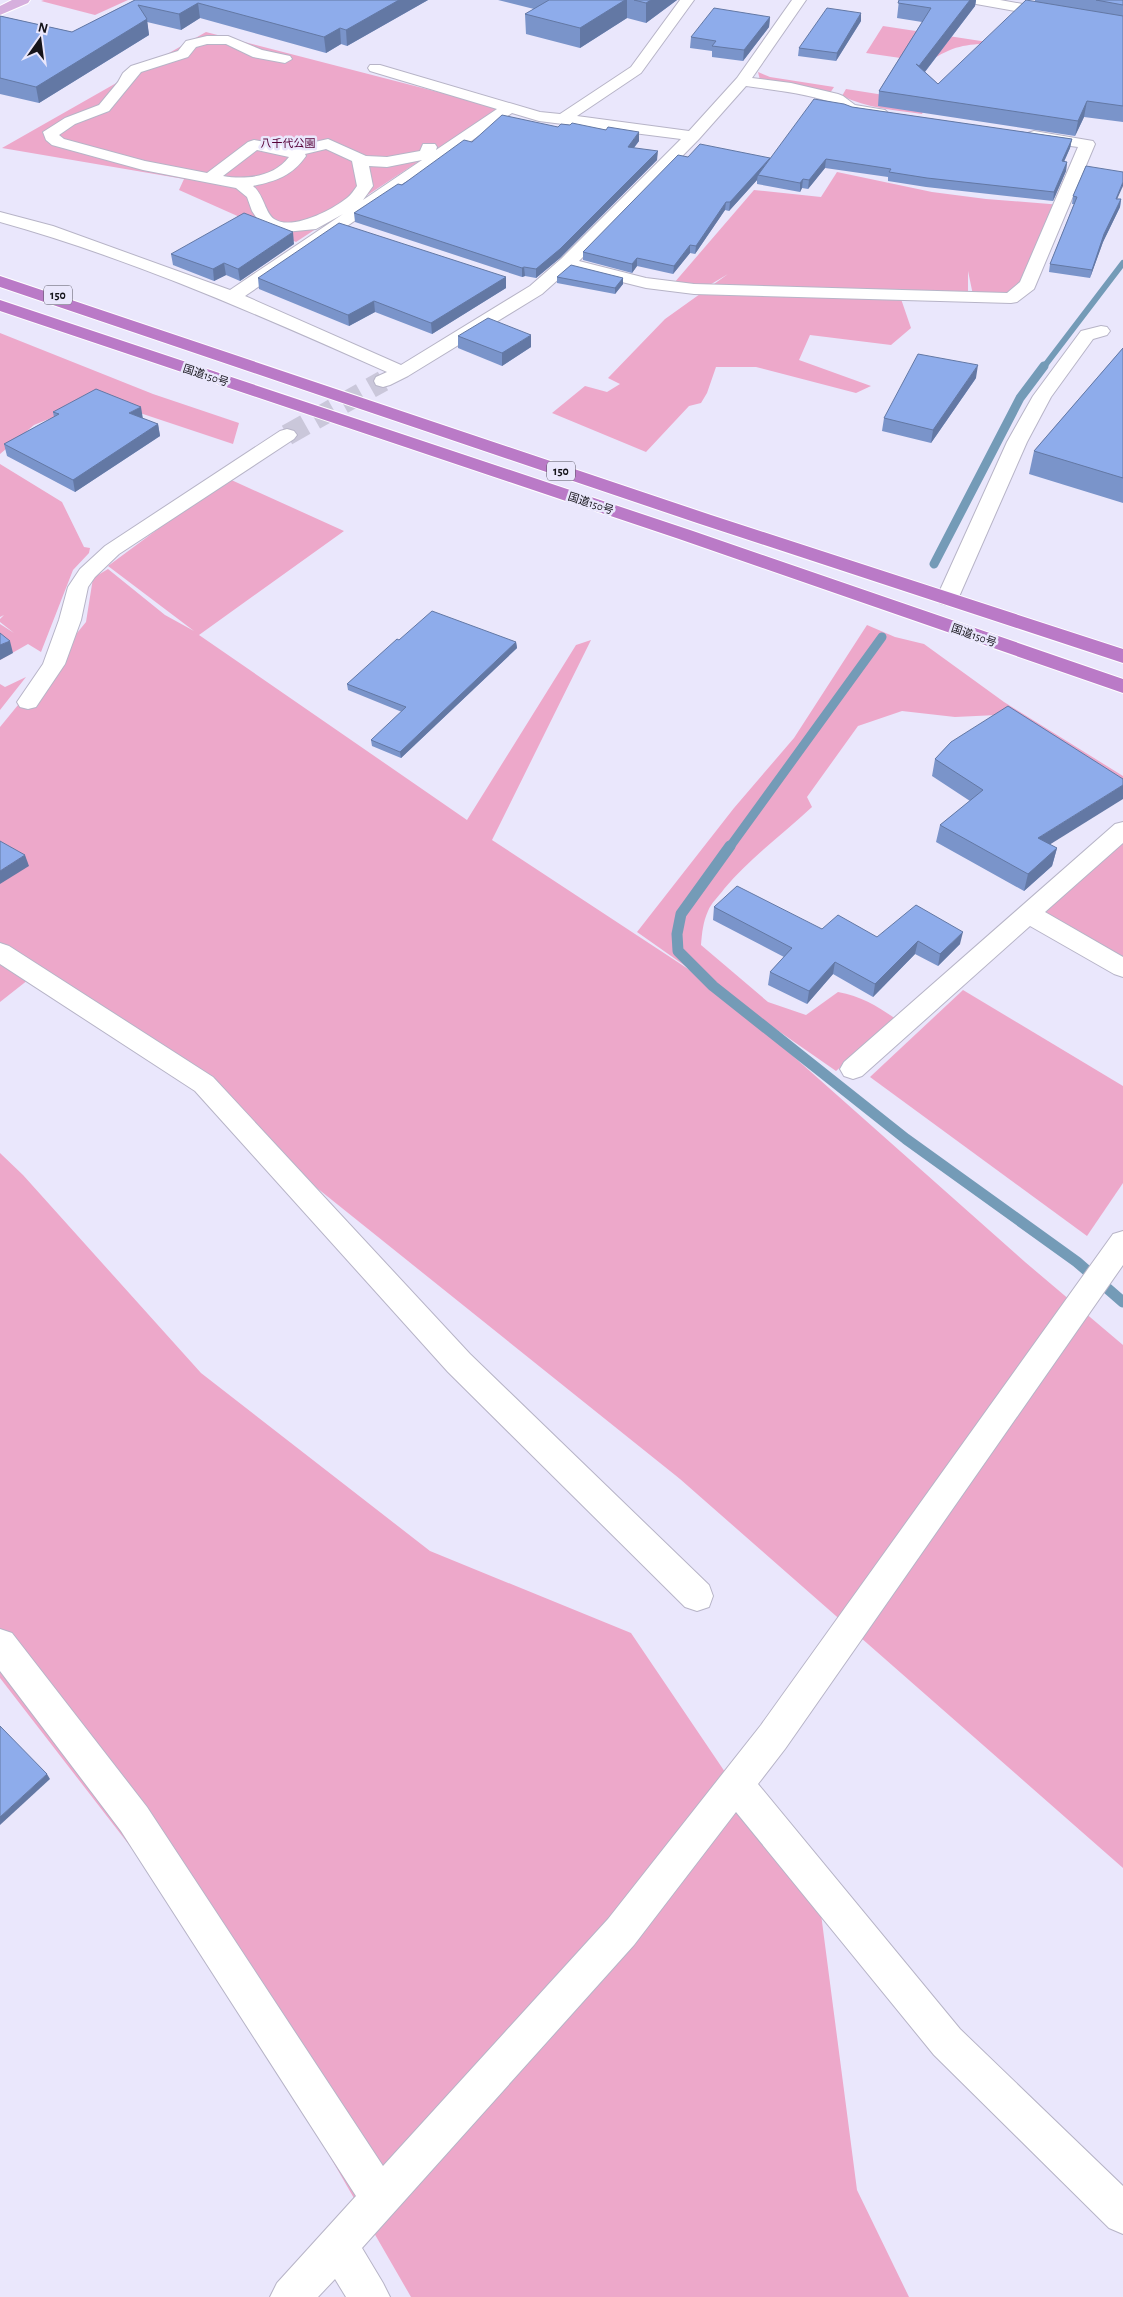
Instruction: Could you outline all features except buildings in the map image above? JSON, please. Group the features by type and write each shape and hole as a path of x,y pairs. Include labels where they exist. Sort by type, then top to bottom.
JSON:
{"highway":[{"name":"150","path":"0,270 117,319"},
{"name":"国道150号","path":"0,281 117,319 704,520 1123,656"},
{"name":"国道150号","path":"0,305 686,535 1123,686"},
{"name":"150","path":"0,312 84,334"}],"main road":[{"path":"0,12 24,0"}],"street":[{"path":"563,119 636,70 687,0"},
{"path":"383,381 402,372 536,290 567,263 693,136 742,81 799,0"},
{"path":"983,1 1123,26"},
{"path":"210,178 255,138 293,152 298,156 291,167 282,173 241,184 163,170 74,147 58,142 52,137 51,132 70,121 104,108 125,83 128,76 136,69 183,54 191,44 207,40 228,40 258,54 285,59"},
{"path":"375,68 539,116 693,136"},
{"path":"742,81 801,90 838,99 850,109 900,116"},
{"path":"432,101 464,108 468,114 466,124 450,130"},
{"path":"364,181 393,176 398,170 510,107"},
{"path":"567,263 646,283 694,290 1010,298 1028,285 1087,144 1018,134"},
{"path":"232,297 336,224 398,170 426,154 434,135"},
{"path":"293,152 328,144 359,158 361,161 398,170"},
{"path":"241,184 254,195 260,211 268,222 285,227 310,225 354,201 365,186 361,161"},
{"path":"0,217 47,230 232,297 402,372"},
{"path":"336,224 354,230"},
{"path":"517,284 536,290"},
{"path":"947,599 1017,442 1042,396 1087,336 1101,331"},
{"path":"28,702 54,664 70,620 78,587 86,573 112,550 287,435"},
{"path":"853,1070 1123,830"},
{"path":"1029,914 1123,968"},
{"path":"0,952 204,1084 459,1363 697,1596"},
{"path":"291,2297 622,1932 773,1737 1083,1298 1115,1260"},
{"path":"0,1644 134,1819 381,2199"},
{"path":"736,1784 947,2042 1123,2214"},
{"path":"338,2246 369,2297"}],"green space":[{"path":"128,0 95,15 41,1"},
{"path":"883,26 994,43 959,47 945,52 928,62 866,53"},
{"name":"八千代公園","path":"206,32 500,108 296,242 179,190 184,179 2,148"},
{"path":"758,72 770,77 834,87 830,93 760,80"},
{"path":"846,89 928,102 922,114 891,110 871,106 842,96"},
{"path":"837,172 932,192 986,199 1062,205 1023,283 1010,295 973,295 968,271 968,293 900,296 911,328 891,345 810,335 799,360 871,386 856,393 756,367 716,367 707,393 701,403 689,406 646,452 552,413 585,386 607,392 620,384 608,378 665,319 728,274 708,286 674,283 754,190 821,197"},
{"path":"0,333 153,394 239,423 233,444 98,399 34,425 0,454"},
{"path":"0,464 62,502 84,547 90,548 89,553 73,570 41,652 28,644 0,660 0,624 14,633 0,622 4,615 0,617"},
{"path":"227,478 344,531 199,635 467,820 576,645 591,640 492,840 708,982 637,932 734,808 794,738 867,625 895,637 924,644 1004,702 1123,776 1123,795 997,715 955,717 902,711 858,726 807,797 812,807 744,867 713,902 705,919 701,945 768,1002 806,1015 838,992 869,1002 896,1019 836,1071 714,986 1025,1262 1123,1345 1123,1868 680,1479 131,1039 0,947 0,727 86,622 93,578 108,569 165,615 194,631 108,566"},
{"path":"26,677 0,710 0,684 5,687"},
{"path":"1123,830 1123,965 1035,908"},
{"path":"0,954 33,976 0,1002"},
{"path":"963,990 1123,1086 1123,1183 1087,1236 870,1077"},
{"path":"0,1153 23,1175 201,1373 430,1551 631,1633 821,1914 857,2190 909,2297 411,2297 212,1952 0,1678"}],"waterway":[{"path":"1043,368 1123,263"},
{"path":"934,564 1020,398 1044,366"},
{"path":"729,848 882,637"},
{"path":"730,846 681,914 677,934 678,951 713,986 906,1139 1077,1262 1123,1302"}],"tunnel":[{"path":"287,435 383,381"}]}
